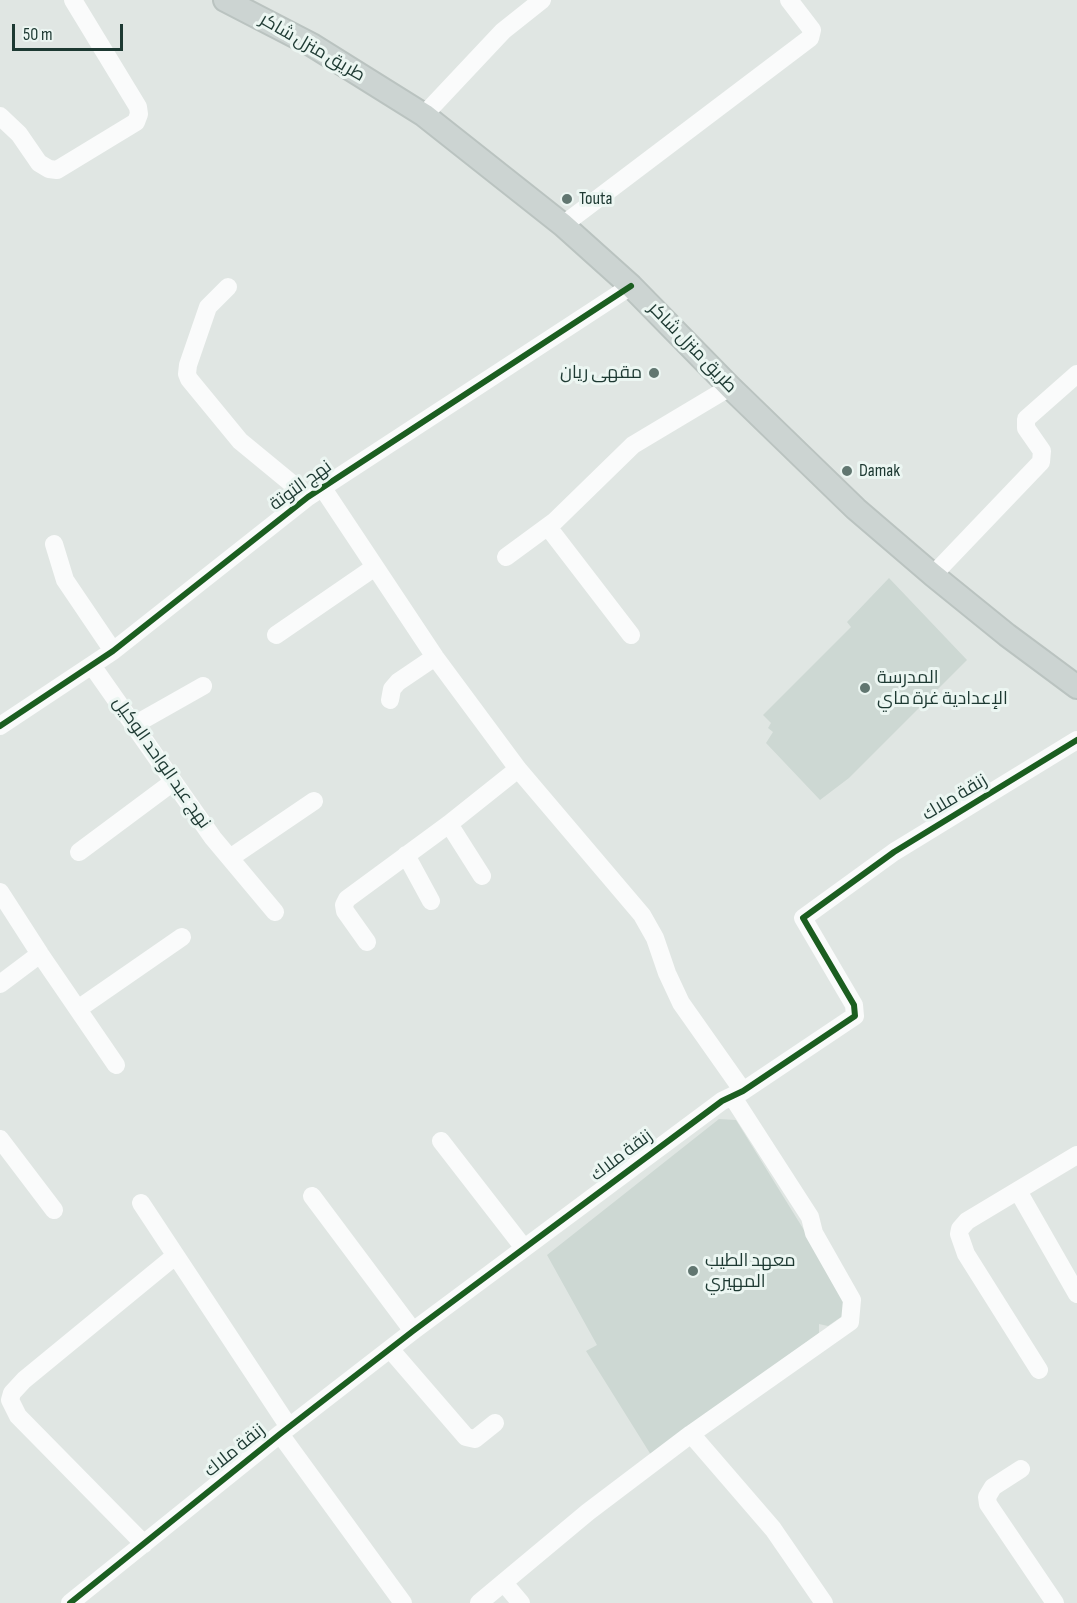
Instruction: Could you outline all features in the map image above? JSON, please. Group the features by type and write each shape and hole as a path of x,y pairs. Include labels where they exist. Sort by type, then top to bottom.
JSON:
{"main road":[{"name":"طريق منزل شاكر","path":"225,0 312,45 424,115 563,225 631,286 730,387 856,509 1007,635 1077,687"}],"street":[{"path":"0,116 19,134 39,163 49,169 57,170 136,122 139,114 138,107 74,0"},
{"path":"424,115 503,31 542,0"},
{"path":"563,225 810,38 812,30 789,0"},
{"name":"نهج التوتة","path":"2,718 93,667 315,492 631,286"},
{"path":"228,287 208,307 188,365 189,379 240,441 315,492 375,567 435,657 518,769 642,915 655,938 667,973 681,1003 810,1216 814,1233 852,1300 850,1322 691,1434 588,1512 479,1603"},
{"path":"933,575 1041,462 1042,451 1026,428 1026,419 1077,374"},
{"path":"506,557 548,527 633,445 730,387"},
{"path":"548,527 631,635"},
{"path":"54,544 65,580 113,651"},
{"path":"276,635 375,567"},
{"path":"390,700 392,689 398,682 435,657"},
{"name":"نهج عبد الواحد الوكيل","path":"93,667 213,838 275,912"},
{"path":"134,725 203,686"},
{"name":"زنقة ملاك","path":"77,1601 144,1544 413,1331 722,1101 737,1094 855,1016 854,1005 803,918 894,852 1077,740"},
{"path":"367,942 345,911 345,902 518,769"},
{"path":"79,852 173,782"},
{"path":"230,858 314,801"},
{"path":"448,824 482,876"},
{"path":"406,855 431,901"},
{"path":"0,892 116,1065"},
{"path":"78,1009 182,937"},
{"path":"0,984 40,954"},
{"path":"0,1139 54,1210"},
{"path":"441,1141 524,1248"},
{"path":"1039,1370 966,1254 958,1234 967,1221 1077,1154 1077,1141"},
{"path":"1018,1191 1077,1294"},
{"path":"312,1196 413,1331"},
{"path":"141,1203 285,1431 403,1603"},
{"path":"144,1544 18,1416 10,1400 12,1394 24,1380 175,1256"},
{"path":"390,1349 466,1437 475,1439 495,1423"},
{"path":"691,1434 773,1529 824,1603"},
{"path":"1021,1469 993,1487 987,1497 988,1504 1055,1603"},
{"path":"504,1583 521,1603"}],"shaded area":[{"name":"المدرسة الإعدادية غرة ماي","path":"889,578 967,660 849,778 820,800 766,743 773,732 768,728 771,723 763,715 851,627 847,622"},
{"name":"معهد الطيب المهيري","path":"719,1119 736,1120 846,1298 844,1315 828,1326 819,1324 819,1333 651,1455 586,1351 597,1345 547,1255"}],"cycle path":[{"path":"0,726 113,651 308,497 631,286"},
{"path":"70,1603 280,1434 413,1331 722,1101 743,1091 855,1016 854,1005 803,918 894,852 1077,740"}],"place":[{"name":"Touta","path":"567,199"},
{"name":"مقهى ريان","path":"654,373"},
{"name":"Damak","path":"847,471"},
{"name":"المدرسة الإعدادية غرة ماي","path":"865,688"},
{"name":"معهد الطيب المهيري","path":"693,1271"}]}
